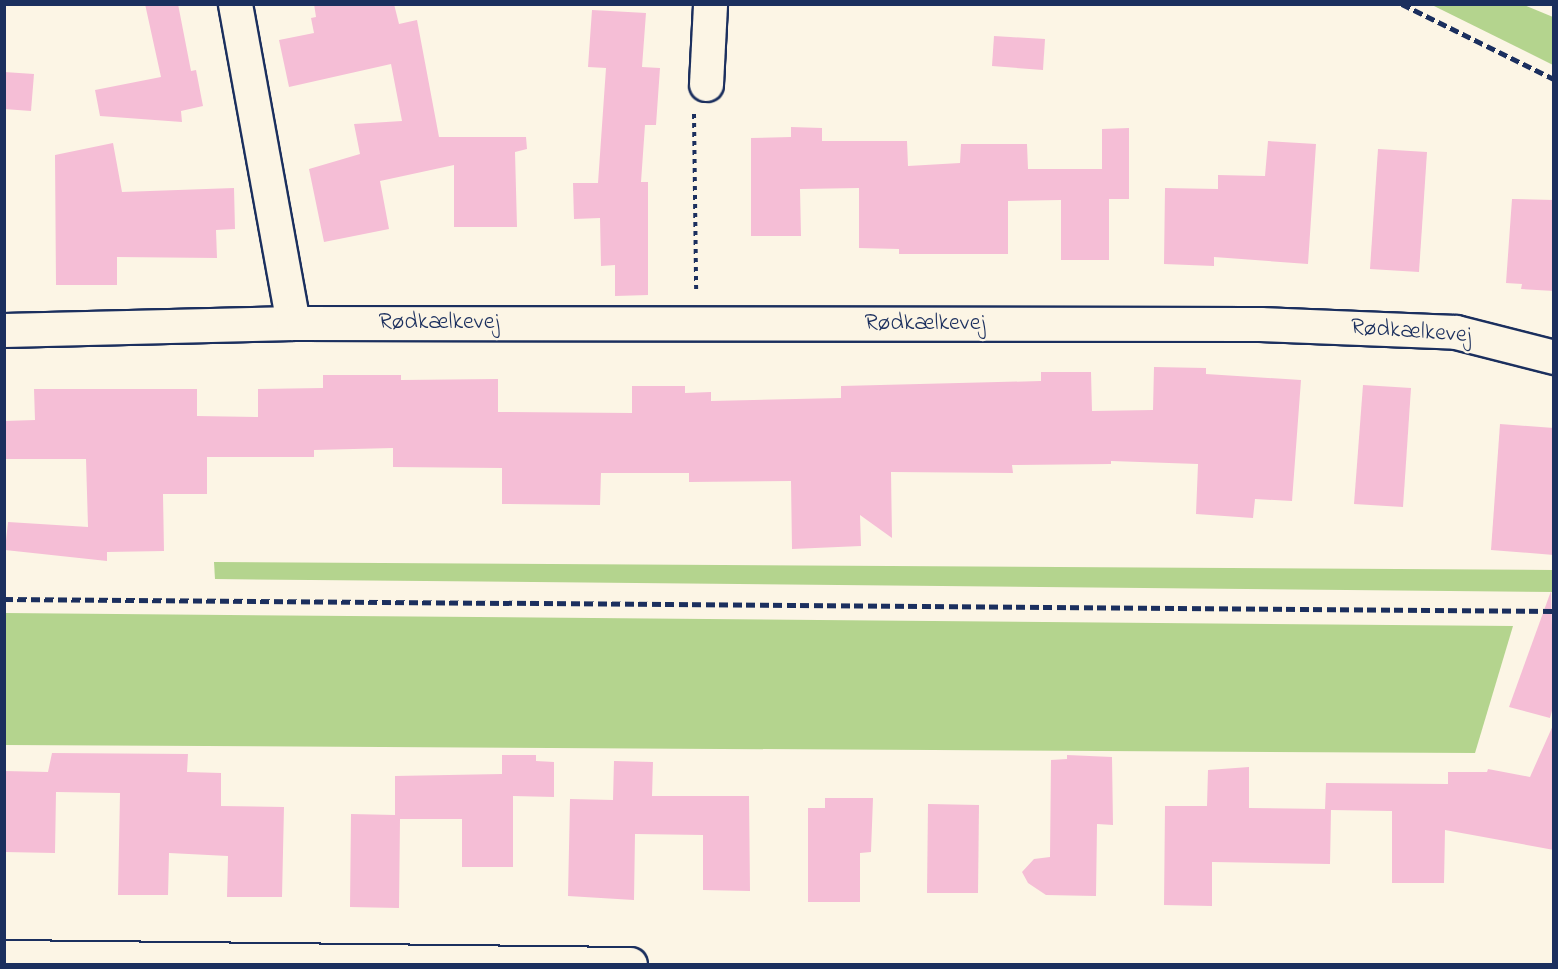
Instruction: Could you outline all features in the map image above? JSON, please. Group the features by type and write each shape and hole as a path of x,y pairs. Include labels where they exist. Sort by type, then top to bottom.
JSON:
{"street":[{"path":"235,4 293,323"},
{"path":"706,84 710,4"},
{"name":"Rødkælkevej","path":"4,330 293,323 1260,324 1425,329 1496,340 1554,357"},
{"path":"4,957 284,963 630,964"}],"path":[{"path":"696,323 694,103 706,84"}],"green space":[{"path":"1432,5 1524,5 1553,17 1553,65"},
{"path":"214,562 1553,570 1554,592 215,579"},
{"path":"5,613 1513,626 1475,753 5,745"}],"building":[{"path":"145,4 178,4 191,71 196,70 203,106 181,111 182,122 100,116 95,90 161,77"},
{"path":"314,4 394,4 399,24 417,20 439,137 526,137 527,149 515,152 517,227 454,227 454,165 380,181 389,229 324,242 309,169 360,154 354,124 402,121 391,64 289,87 279,40 314,33 311,18 316,17"},
{"path":"592,10 646,13 642,67 660,68 656,125 645,125 641,182 648,182 648,295 615,296 615,265 601,266 600,218 574,219 573,183 598,183 606,68 588,67"},
{"path":"994,36 1045,39 1043,70 992,66"},
{"path":"4,72 34,74 31,111 4,109"},
{"path":"791,127 822,128 822,141 907,141 908,166 960,163 961,144 1027,144 1028,169 1102,169 1102,129 1129,128 1129,199 1109,199 1109,260 1061,260 1061,200 1008,201 1008,254 899,254 899,249 859,248 859,188 800,189 801,236 751,236 751,138 791,137"},
{"path":"1268,141 1316,144 1308,264 1214,257 1214,266 1164,264 1165,188 1218,189 1218,175 1265,176"},
{"path":"113,143 122,192 234,188 235,229 216,230 217,258 117,257 117,285 56,285 55,155"},
{"path":"1378,149 1427,152 1419,272 1370,269"},
{"path":"1512,199 1554,200 1554,291 1521,289 1522,284 1506,283"},
{"path":"1154,367 1206,368 1206,374 1301,380 1292,501 1255,499 1253,518 1196,514 1198,464 1111,461 1111,464 1012,465 1013,473 891,472 892,538 860,515 861,546 792,549 791,481 689,482 689,473 601,473 600,505 502,504 502,468 393,467 393,448 314,450 314,457 207,457 207,494 163,494 164,551 107,552 107,561 5,550 8,522 88,527 86,459 4,459 4,421 35,420 34,389 197,389 197,416 258,417 258,389 323,388 323,375 401,375 401,380 498,379 498,412 632,413 632,386 685,386 685,393 711,392 711,401 841,398 841,386 1041,381 1041,372 1091,372 1092,411 1153,410"},
{"path":"1363,385 1411,388 1403,507 1354,504"},
{"path":"1500,424 1554,428 1554,555 1491,550"},
{"path":"1551,591 1554,703 1550,718 1509,707"},
{"path":"1554,723 1554,850 1445,830 1444,883 1392,883 1392,811 1331,810 1330,864 1212,862 1212,906 1164,905 1165,806 1207,806 1208,770 1249,767 1249,808 1325,809 1326,783 1448,784 1448,772 1487,772 1488,769 1530,777"},
{"path":"52,753 188,754 187,772 221,773 221,806 284,807 282,897 227,897 228,856 169,853 168,895 118,895 120,793 56,792 55,853 4,852 4,771 48,772"},
{"path":"502,755 536,755 536,761 554,762 554,797 513,796 513,867 462,867 462,819 400,819 399,908 350,907 351,814 395,815 395,776 502,774"},
{"path":"1067,755 1112,757 1113,825 1097,824 1096,896 1046,895 1028,883 1022,872 1034,859 1050,857 1051,760 1067,759"},
{"path":"614,761 653,762 652,796 749,796 750,891 703,890 703,835 635,834 634,900 568,896 570,799 613,800"},
{"path":"825,798 873,798 871,852 860,853 860,902 808,902 808,808 825,808"},
{"path":"928,804 979,805 978,893 927,893"}],"railway":[{"path":"1402,4 1554,79"},
{"path":"4,599 1554,611"}]}
